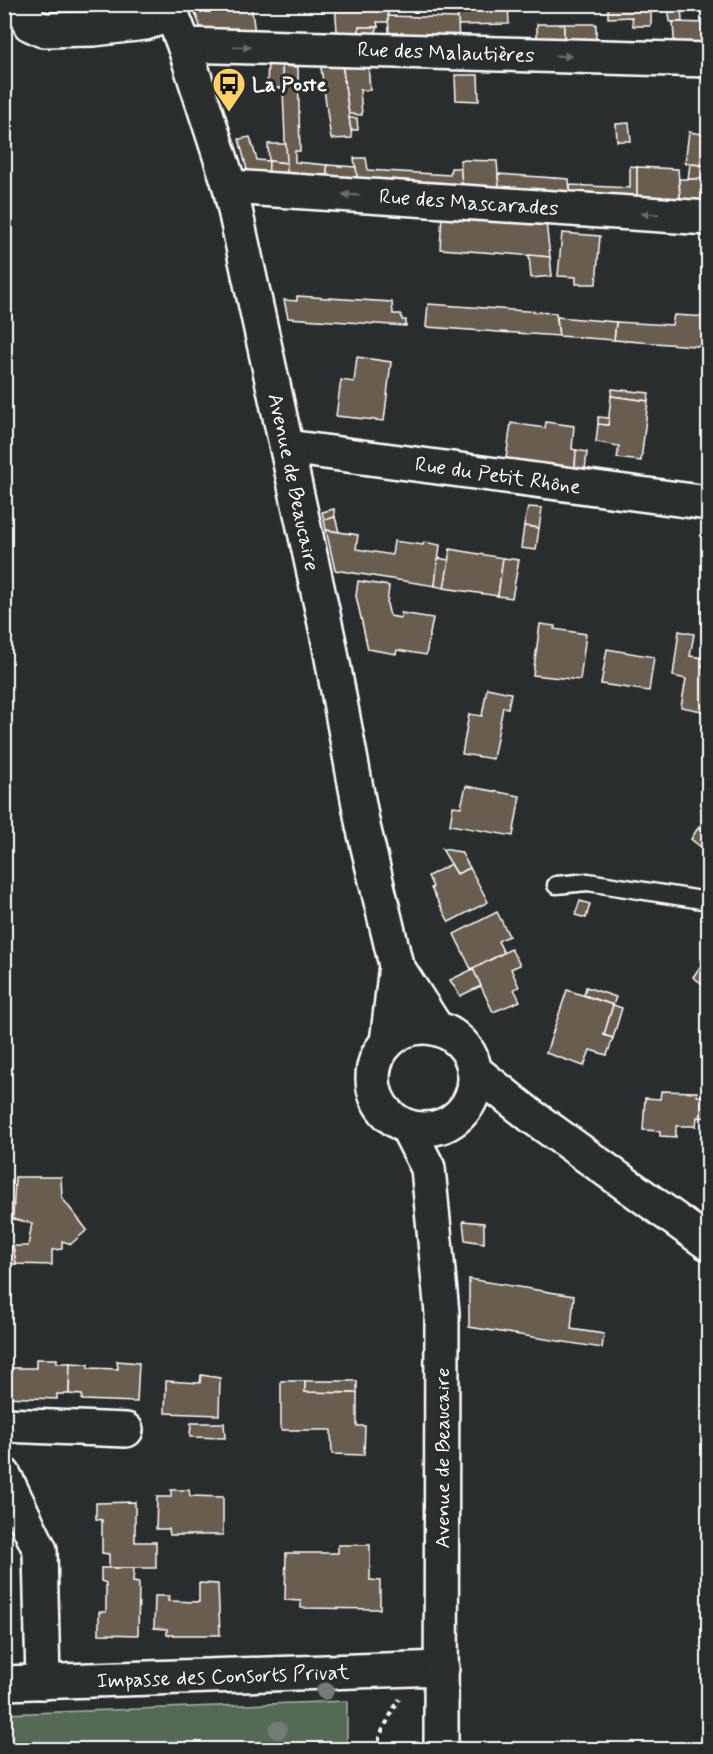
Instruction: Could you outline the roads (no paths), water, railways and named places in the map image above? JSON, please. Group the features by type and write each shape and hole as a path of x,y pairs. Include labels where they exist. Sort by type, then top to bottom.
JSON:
{"street":[{"path":"22,4 30,24 43,30 94,29 145,22 170,9"},
{"name":"Avenue de Beaucaire","path":"170,9 230,187 329,642 363,826 396,965 437,1029"},
{"name":"Rue des Malautières","path":"183,45 708,60"},
{"name":"Rue des Mascarades","path":"230,187 708,218"},
{"name":"Rue du Petit Rhône","path":"286,447 708,503"},
{"name":"Avenue de Beaucaire","path":"387,1043 396,965"},
{"path":"428,1168 458,1116 473,1091 474,1070 470,1056 462,1044 451,1035 424,1027 398,1034 377,1056 373,1073 374,1090 380,1106 392,1119 407,1127 421,1130 437,1128 458,1116 530,1115"},
{"path":"474,1070 530,1115 708,1243"},
{"name":"Avenue de Beaucaire","path":"407,1127 428,1168 442,1313 428,1669 441,1749"},
{"path":"4,1425 126,1430"},
{"path":"4,1475 40,1550 43,1682"},
{"name":"Impasse des Consorts Privat","path":"4,1683 428,1669"}],"lane":[{"path":"556,885 588,882 708,901"}],"place":[{"name":"La Poste","path":"229,113"}]}
